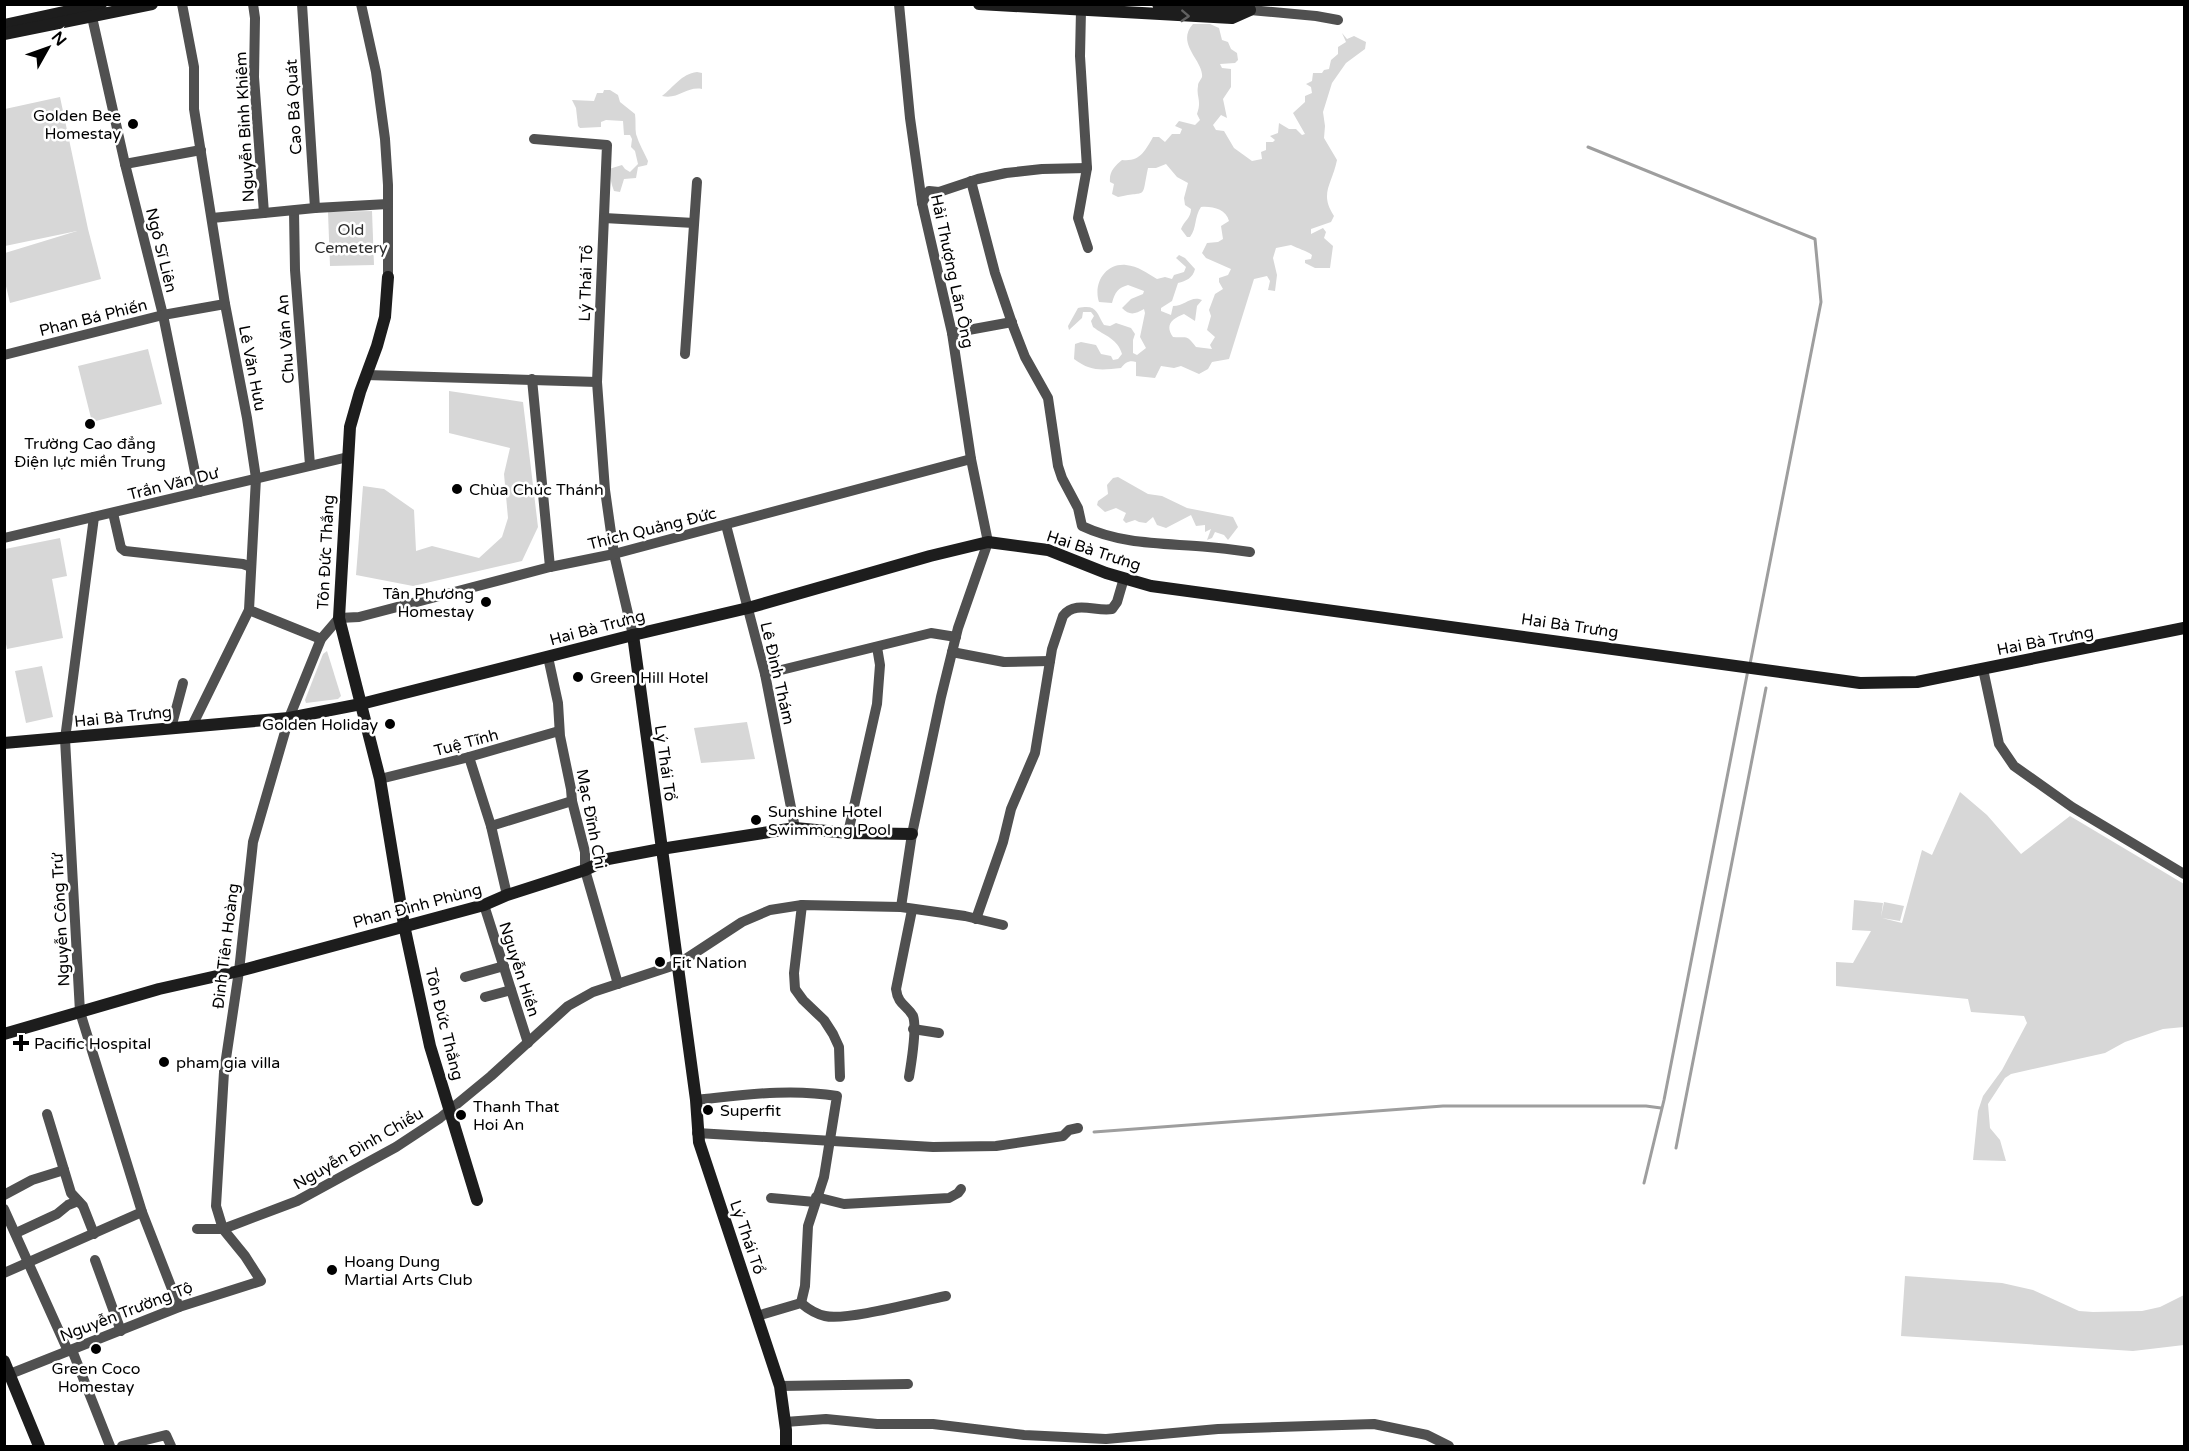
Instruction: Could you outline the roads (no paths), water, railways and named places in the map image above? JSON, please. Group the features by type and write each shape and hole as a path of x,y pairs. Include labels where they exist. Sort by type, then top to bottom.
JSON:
{"street":[{"path":"4,25 101,4"},
{"path":"4,34 152,4"},
{"name":"Lê Văn Hưu","path":"182,4 194,67 194,109 256,478 249,610 192,726"},
{"name":"Nguyễn Bỉnh Khiêm","path":"253,4 255,18 254,77 264,213"},
{"name":"Cao Bá Quát","path":"302,4 315,208"},
{"name":"Tôn Đức Thắng","path":"361,4 382,109 388,204 388,277 385,317 350,427 339,618 380,779 404,926 430,1046 477,1200"},
{"name":"Hải Thượng Lãn Ông","path":"899,4 910,118 922,203 952,333 970,459 988,542"},
{"path":"979,4 1232,18 1249,7"},
{"path":"1158,4 1249,7 1338,20"},
{"path":"1081,10 1080,56 1087,168 1078,218 1088,248"},
{"name":"Ngô Sĩ Liên","path":"92,17 125,164 163,315 200,492"},
{"name":"Lý Thái Tổ","path":"534,139 607,145 597,382 605,490 614,554 633,635 696,1100 697,1133 780,1386 786,1446"},
{"path":"125,164 201,150"},
{"path":"922,203 930,191 939,192 971,181 1015,172 1087,168"},
{"path":"971,181 995,273 1012,322 1025,357 1048,398 1058,466 1078,508 1083,526 1101,534 1143,543 1250,552"},
{"path":"685,354 697,182"},
{"path":"212,218 315,208 388,204"},
{"name":"Chu Văn An","path":"294,211 295,270 310,465"},
{"path":"604,218 694,223"},
{"name":"Phan Bá Phiến","path":"4,355 163,315 225,304"},
{"path":"952,333 1012,322"},
{"path":"366,375 597,382"},
{"path":"532,379 550,567"},
{"name":"Trần Văn Dư","path":"4,538 348,457"},
{"name":"Thích Quảng Đức","path":"339,618 359,616 550,567 614,554 970,459"},
{"path":"113,513 118,541 125,551 243,564 251,567"},
{"name":"Nguyễn Công Trứ","path":"94,517 65,739 80,1012 142,1212 180,1307"},
{"name":"Lê Đình Thám","path":"726,525 765,674 795,828"},
{"path":"909,1077 912,1015 897,998 896,989 912,834 952,652 988,542"},
{"name":"Hai Bà Trưng","path":"4,743 289,718 361,705 748,608 930,556 988,542 1048,550 1124,579 1151,586 1860,682 1917,682 2184,628"},
{"path":"976,919 1003,842 1011,809 1035,753 1052,649 1067,612 1077,608 1112,609 1117,602 1124,579"},
{"path":"249,610 321,639"},
{"name":"Đinh Tiên Hoàng","path":"261,1281 245,1256 223,1229 216,1206 224,1072 239,971 253,842 289,718 321,639 339,618"},
{"path":"765,674 931,633 956,637"},
{"path":"848,833 877,704 880,665 877,647"},
{"path":"952,652 1004,662 1050,661"},
{"name":"Mạc Đĩnh Chi","path":"548,657 558,703 559,730 572,801 585,852 585,870 618,984"},
{"path":"1983,669 1998,744 2014,766 2072,807 2184,874"},
{"path":"171,728 183,683"},
{"name":"Tuệ Tĩnh","path":"380,779 469,757 559,730"},
{"path":"469,757 491,826 507,895"},
{"path":"491,826 572,801"},
{"name":"Phan Đình Phùng","path":"4,1034 159,989 239,971 484,905 507,895 585,870 608,859 795,828 848,833 912,834"},
{"path":"585,852 608,859"},
{"name":"Nguyễn Hiền","path":"484,905 528,1043"},
{"path":"678,964 742,922 770,910 802,905 906,909 1003,925"},
{"path":"802,905 794,974 795,989 824,1020 833,1034 838,1047 840,1077"},
{"name":"Nguyễn Đình Chiểu","path":"223,1229 297,1201 396,1147 431,1125 568,1006 592,992 678,964"},
{"path":"465,977 504,966"},
{"path":"485,997 511,990"},
{"path":"913,1029 939,1033"},
{"path":"696,1100 783,1091 837,1096 824,1177 808,1226 805,1286 801,1303"},
{"path":"47,1114 71,1193 82,1206 94,1234"},
{"path":"697,1133 933,1148 996,1146 1063,1136 1070,1130 1078,1128"},
{"path":"4,1195 32,1180 64,1170"},
{"path":"771,1198 860,1204 949,1198 961,1189"},
{"path":"16,1233 57,1214 68,1205 78,1201"},
{"path":"4,1209 70,1351 110,1446"},
{"path":"4,1273 142,1212"},
{"path":"197,1229 223,1229"},
{"path":"95,1260 121,1331"},
{"name":"Nguyễn Trường Tộ","path":"7,1375 180,1307 261,1281"},
{"path":"801,1303 813,1312 828,1317 849,1316 946,1296"},
{"path":"757,1316 801,1303"},
{"path":"4,1361 7,1375 39,1446"},
{"path":"780,1386 908,1384"},
{"path":"785,1422 826,1419 876,1424 945,1425 1106,1443 1218,1428 1374,1424 1427,1435 1449,1446"},
{"path":"122,1446 166,1435 171,1446"}],"waterway":[{"path":"1588,147 1815,239 1821,302 1750,664"},
{"path":"1644,1183 1664,1100 1748,670"},
{"path":"1676,1148 1766,688"},
{"path":"1094,1132 1443,1106 1646,1106 1661,1108"}],"place":[{"name":"Golden Bee Homestay","path":"133,124"},
{"name":"Trường Cao đẳng Điện lực miền Trung","path":"90,424"},
{"name":"Chùa Chúc Thánh","path":"457,489"},
{"name":"Tân Phương Homestay","path":"486,602"},
{"name":"Green Hill Hotel","path":"578,677"},
{"name":"Golden Holiday","path":"390,724"},
{"name":"Sunshine Hotel Swimmong Pool","path":"756,820"},
{"name":"Fit Nation","path":"660,962"},
{"name":"Pacific Hospital","path":"21,1043"},
{"name":"pham gia villa","path":"164,1062"},
{"name":"Superfit","path":"708,1110"},
{"name":"Thanh That Hoi An","path":"461,1115"},
{"name":"Hoang Dung Martial Arts Club","path":"332,1270"},
{"name":"Green Coco Homestay","path":"96,1349"}],"park label":[{"name":"Old Cemetery","path":"351,238"}]}
